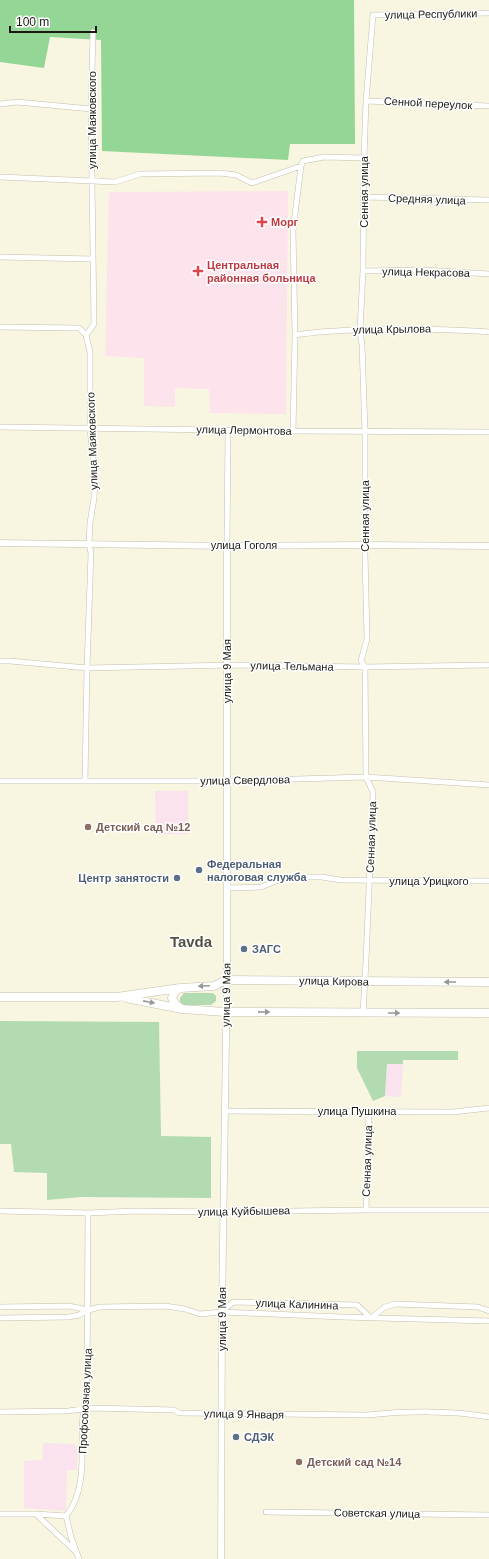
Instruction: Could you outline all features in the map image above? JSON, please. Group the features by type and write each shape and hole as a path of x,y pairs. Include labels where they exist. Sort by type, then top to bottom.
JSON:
{"main road":[{"name":"улица Кирова","path":"0,997 117,997 180,988 214,986 226,980 489,982"},
{"path":"180,988 175,992 172,998 174,1004 182,1009"},
{"name":"улица Кирова","path":"117,997 182,1009 225,1012 489,1013"}],"street":[{"name":"улица Республики","path":"373,15 489,13"},
{"name":"Сенная улица","path":"362,1013 365,982 373,792 366,776 365,667 361,661 367,640 364,431 362,345 360,330 363,271 366,100 373,15"},
{"name":"улица Маяковского","path":"85,780 91,553 89,544 95,479 90,428 90,352 86,335 94,324 91,109 93,32"},
{"name":"Сенной переулок","path":"366,100 489,106"},
{"path":"0,104 18,102 91,109"},
{"path":"293,431 295,335 293,232 301,166 303,161 324,157 364,158"},
{"path":"0,177 115,182 140,174 220,173 236,175 252,183 301,166"},
{"name":"Средняя улица","path":"364,197 489,200"},
{"path":"0,257 92,259"},
{"name":"улица Некрасова","path":"363,271 424,270 489,274"},
{"path":"0,327 79,328 86,335"},
{"name":"улица Крылова","path":"295,335 317,331 450,328 489,332"},
{"name":"улица Лермонтова","path":"0,427 489,432"},
{"name":"улица 9 Мая","path":"222,1559 222,1312 227,888 226,781 228,430"},
{"name":"улица Гоголя","path":"0,543 227,546 489,546"},
{"name":"улица Тельмана","path":"0,661 87,668 227,665 365,667 489,665"},
{"name":"улица Свердлова","path":"0,781 226,781 366,776 489,785"},
{"name":"улица Урицкого","path":"227,888 261,887 286,877 322,877 340,880 489,881"},
{"name":"улица Пушкина","path":"224,1111 453,1112 489,1108"},
{"name":"Сенная улица","path":"366,1210 369,1111"},
{"name":"улица Куйбышева","path":"0,1211 88,1213 135,1211 224,1212 489,1210"},
{"name":"Профсоюзная улица","path":"66,1516 73,1508 77,1498 82,1472 83,1408 87,1398 88,1213"},
{"name":"улица Калинина","path":"222,1312 234,1302 357,1305 370,1318"},
{"path":"370,1318 385,1307 395,1304 478,1307 489,1311"},
{"name":"улица Калинина","path":"0,1307 69,1306 88,1310"},
{"name":"улица Калинина","path":"0,1318 70,1317 100,1307 165,1306 185,1308 200,1314 222,1312 489,1321"},
{"name":"улица 9 Января","path":"0,1412 68,1411 83,1408 174,1410 179,1413 222,1414 367,1415 395,1412 472,1414 489,1417"},
{"name":"Советская улица","path":"266,1512 489,1515"},
{"path":"0,1514 66,1516 78,1557"},
{"path":"36,1514 72,1547 78,1557"}],"shaded area":[{"name":"Центральная районная больница","path":"288,191 286,414 210,413 209,389 175,388 175,407 144,406 144,358 105,356 109,192"},
{"path":"155,791 188,791 188,834 156,834"},
{"path":"387,1064 403,1064 401,1097 385,1096"},
{"path":"43,1443 73,1444 78,1447 77,1470 67,1470 66,1511 24,1508 24,1461 42,1460"}],"green space":[{"path":"0,0 354,0 355,144 290,144 288,160 102,151 101,40 50,37 44,68 0,62"},
{"path":"184,993 213,993 216,996 216,1001 211,1005 183,1005 180,1002 180,998"},
{"path":"0,1021 159,1022 161,1136 211,1137 211,1198 81,1197 47,1200 47,1173 14,1172 11,1144 0,1144"},
{"path":"357,1051 458,1051 458,1060 403,1060 403,1064 387,1064 385,1096 373,1101 357,1068"}],"place":[{"name":"Морг","path":"262,222"},
{"name":"Центральная районная больница","path":"198,271"},
{"name":"Детский сад №12","path":"88,827"},
{"name":"Федеральная налоговая служба","path":"199,870"},
{"name":"Центр занятости","path":"177,878"},
{"name":"ЗАГС","path":"244,949"},
{"name":"СДЭК","path":"236,1437"},
{"name":"Детский сад №14","path":"299,1462"}],"district":[{"name":"Tavda","path":"191,941"}]}
